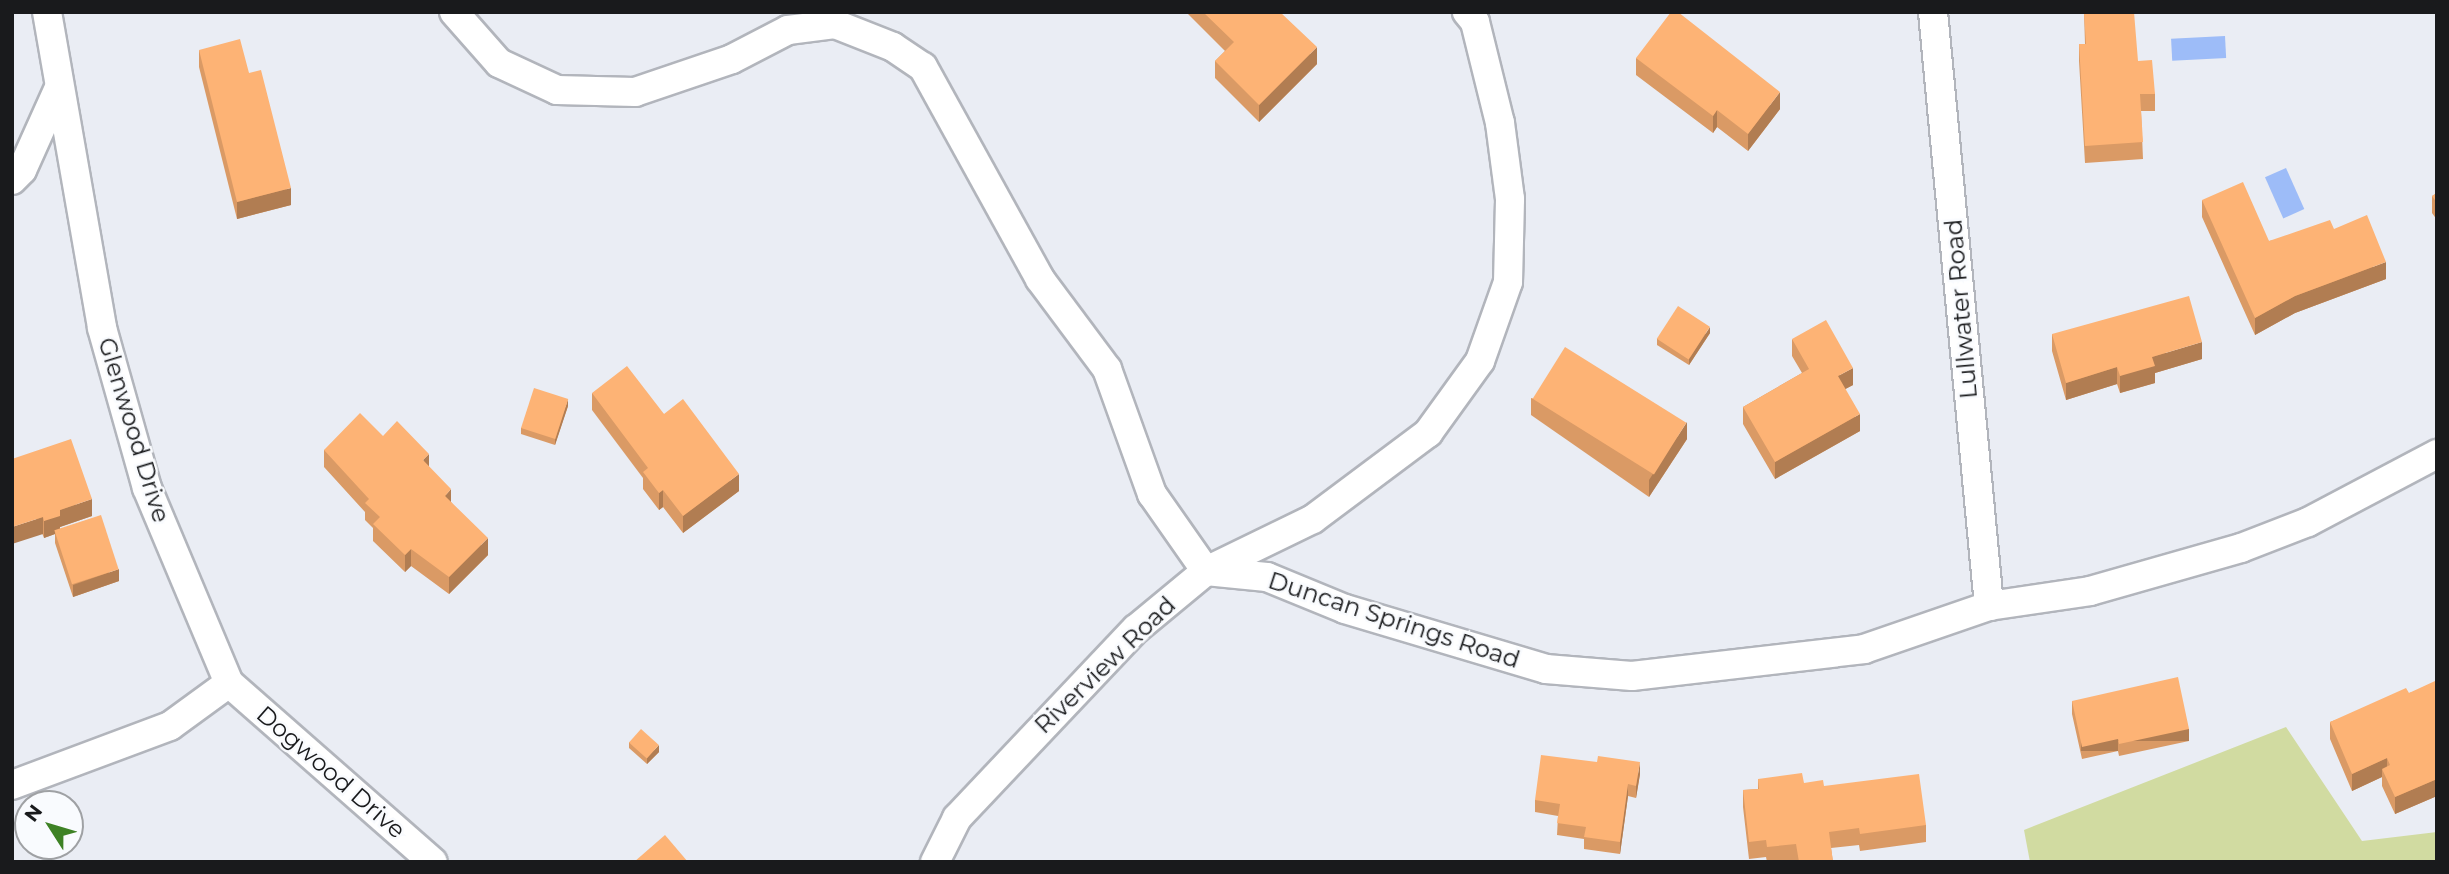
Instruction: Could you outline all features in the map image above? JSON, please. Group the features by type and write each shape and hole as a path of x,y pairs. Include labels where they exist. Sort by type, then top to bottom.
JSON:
{"street":[{"name":"Glenwood Drive","path":"47,12 58,90 102,328 147,488 229,683"},
{"path":"454,12 499,63 557,90 635,92 732,59 788,30 835,24 893,47 923,68 1040,279 1107,369 1152,494 1206,571"},
{"name":"Riverview Road","path":"935,862 957,818 993,776 1136,629 1206,571 1313,519 1428,433 1480,361 1508,282 1510,199 1500,124 1475,22 1467,12"},
{"name":"Lullwater Road","path":"1933,12 1989,606"},
{"path":"12,180 22,170 34,134 58,90"},
{"name":"Duncan Springs Road","path":"1206,571 1267,577 1345,609 1546,669 1632,676 1864,649 1989,606 2146,578 2241,548 2308,522 2437,454"},
{"path":"12,785 170,726 229,683"},
{"name":"Dogwood Drive","path":"229,683 433,862"}],"green space":[{"path":"2286,727 2362,841 2437,832 2437,862 2030,862 2024,830"}],"water":[{"path":"2225,36 2226,58 2172,61 2171,39"},
{"path":"2286,168 2304,209 2283,218 2265,177"}],"building":[{"path":"1203,12 1280,12 1317,47 1259,105 1215,61 1234,42"},
{"path":"1671,12 1678,12 1780,92 1748,134 1717,110 1713,116 1636,58"},
{"path":"2084,12 2134,12 2138,61 2152,60 2155,94 2140,94 2143,142 2085,146 2079,44 2086,44"},
{"path":"240,39 249,73 261,70 291,188 237,202 199,50"},
{"path":"2243,182 2269,241 2330,220 2334,229 2367,215 2386,262 2295,296 2255,318 2202,200"},
{"path":"2189,296 2202,342 2152,357 2155,366 2120,376 2117,367 2066,383 2052,334"},
{"path":"1678,306 1710,327 1689,359 1657,339"},
{"path":"1826,320 1853,368 1838,376 1860,414 1775,462 1743,407 1809,369 1792,339"},
{"path":"1565,347 1686,423 1654,475 1533,399"},
{"path":"627,366 664,414 683,399 739,474 683,516 663,490 659,493 643,472 648,468 592,393"},
{"path":"534,388 568,399 555,439 521,428"},
{"path":"360,413 383,436 397,421 429,454 423,460 451,489 445,496 488,538 449,577 411,549 405,555 373,524 380,517 365,503 369,499 324,450"},
{"path":"71,439 92,499 60,510 60,516 44,521 43,517 12,527 12,459"},
{"path":"101,515 119,569 72,584 54,530"},
{"path":"2178,677 2189,729 2119,744 2118,739 2082,747 2072,701"},
{"path":"2435,681 2437,779 2395,797 2382,769 2390,765 2387,758 2352,774 2330,722 2406,688 2409,693"},
{"path":"641,729 659,745 647,758 629,742"},
{"path":"1541,755 1597,762 1598,756 1640,762 1636,786 1628,784 1620,842 1584,837 1586,827 1557,823 1560,804 1535,800"},
{"path":"1802,773 1804,783 1823,780 1824,786 1919,774 1926,825 1860,834 1859,828 1829,832 1833,862 1799,862 1796,844 1767,847 1766,840 1749,842 1743,790 1759,789 1758,779"},
{"path":"665,835 688,862 634,862"}]}
